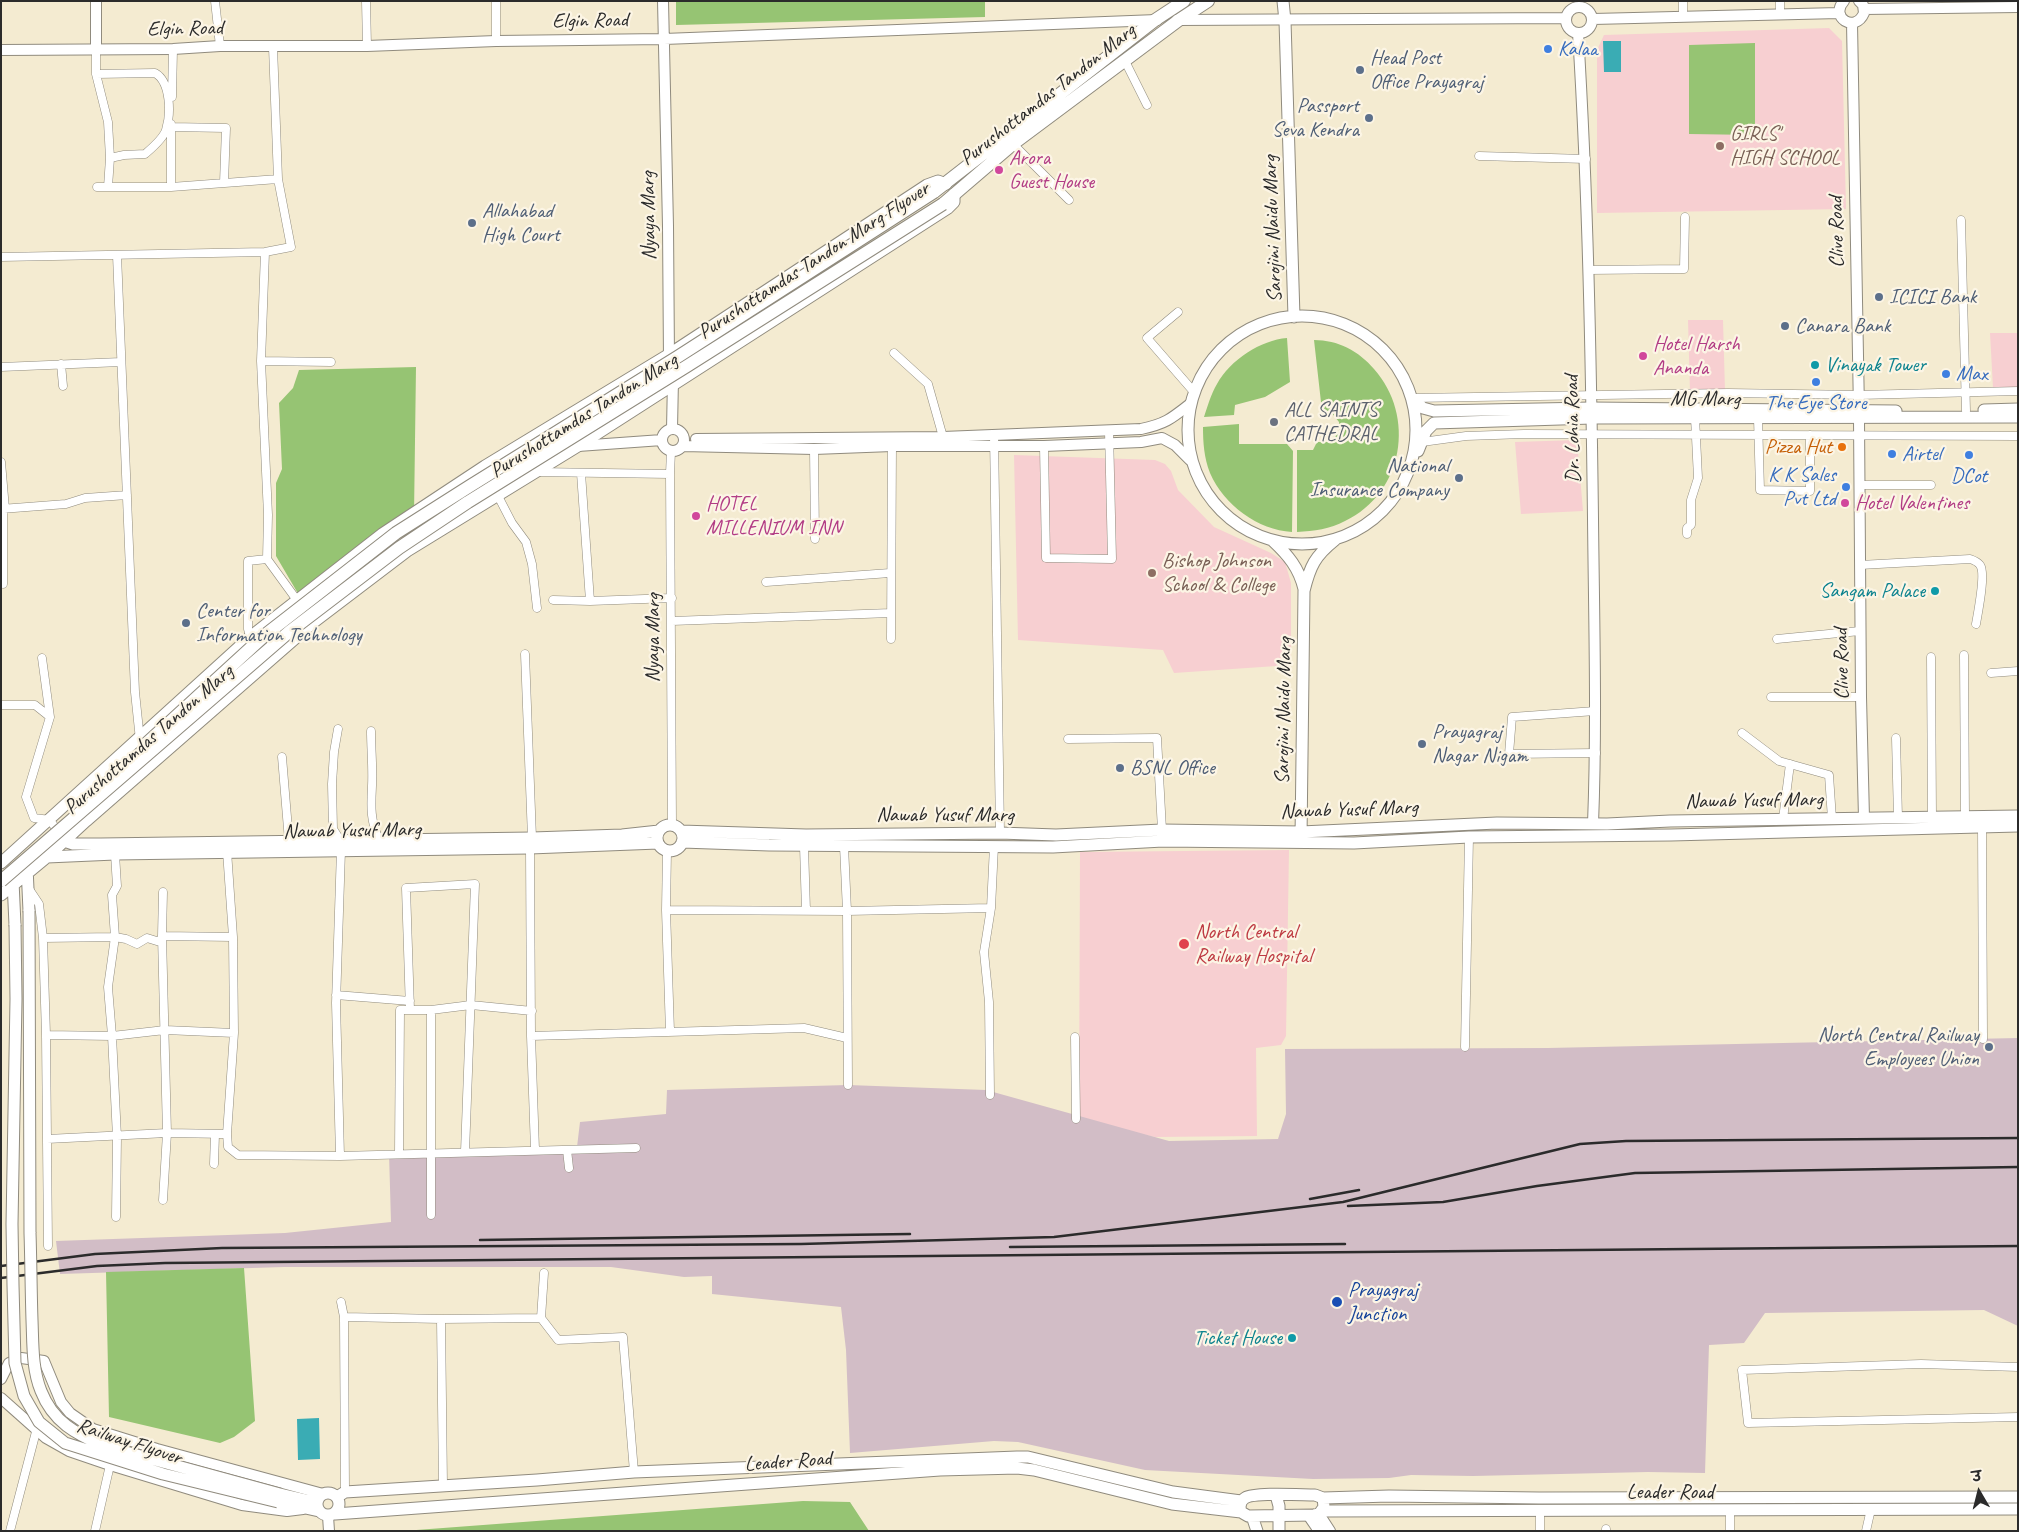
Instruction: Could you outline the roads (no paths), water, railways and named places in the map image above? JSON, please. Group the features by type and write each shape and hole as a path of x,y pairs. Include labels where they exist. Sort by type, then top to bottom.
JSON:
{"main road":[{"name":"Purushottamdas Tandon Marg","path":"1,863 250,637 398,523 486,466 668,355 927,185 938,181 946,184 1155,20 1184,1"},
{"name":"Purushottamdas Tandon Marg","path":"1,895 7,884 28,873 47,857 315,622 407,550 578,446 948,208 954,202 954,194 1013,144 1179,20 1208,1"},
{"name":"Sarojini Naidu Marg","path":"1282,1 1285,21 1294,317"},
{"name":"Sarojini Naidu Marg","path":"1285,21 1288,1"},
{"name":"Purushottamdas Tandon Marg Flyover","path":"1,871 65,819 265,635 396,533 679,356 946,184"},
{"name":"Purushottamdas Tandon Marg Flyover","path":"7,884 290,632 399,548 468,502 943,204 954,194"},
{"path":"1339,537 1302,544 1272,540 1253,533 1236,523 1221,510 1198,481 1190,460 1186,422 1194,392 1202,375 1213,359 1233,340 1257,326 1275,320 1313,317 1332,320 1350,327 1367,336 1382,349 1394,363 1404,380 1412,398 1416,425 1414,459"},
{"name":"MG Marg","path":"1412,398 1423,408 1434,411 2018,417"},
{"name":"MG Marg","path":"1339,537 1360,528 1376,517 1389,504 1400,488 1426,431 1434,423 1591,413 1758,418 2018,409"},
{"path":"1304,591 1309,571 1317,556 1339,537"},
{"path":"1272,540 1292,561 1301,575 1304,591"},
{"name":"Sarojini Naidu Marg","path":"1301,838 1304,591"},
{"name":"Nawab Yusuf Marg","path":"678,833 806,835 1000,833 1056,835 1162,830 1301,838 1497,823 1593,824 2018,816"},
{"path":"664,826 678,833 679,848 673,851 661,842 664,826"},
{"name":"Nawab Yusuf Marg","path":"678,833 804,846 1062,847 1163,841 1670,835 2018,826"},
{"name":"Nawab Yusuf Marg","path":"64,841 82,844 289,841 340,845 379,839 531,843"},
{"name":"Nawab Yusuf Marg","path":"47,857 340,845 661,842"},
{"name":"Railway Flyover","path":"24,843 30,910 31,1286 33,1351 41,1391 56,1418 68,1429 104,1446 279,1498 303,1509 324,1507"},
{"name":"Railway Flyover","path":"12,854 7,884 15,925 13,1285 15,1363 24,1396 39,1422 65,1442 163,1474 279,1498 306,1500 324,1507"},
{"name":"Leader Road","path":"1244,1510 1028,1457 634,1472 341,1494 330,1493 324,1507 940,1470 1034,1470 1172,1504 1280,1515 1540,1510 2018,1509"},
{"path":"324,1507 340,1504 341,1494"},
{"path":"1276,1495 1279,1502 1279,1531"},
{"path":"1258,1531 1244,1510 1248,1496 1276,1495 1304,1495 1315,1495 1323,1498 1324,1507 1317,1513 1303,1509 1301,1503 1304,1495"},
{"name":"Leader Road","path":"1323,1498 1389,1496 1539,1498 2018,1497"}],"street":[{"path":"96,1 96,74 108,122 110,158 108,187"},
{"path":"215,1 220,46"},
{"path":"366,1 367,46"},
{"path":"496,1 496,41"},
{"name":"Nyaya Marg","path":"663,1 668,226 668,355 674,384 672,429"},
{"path":"1683,1 1683,17"},
{"path":"1780,1 1780,15"},
{"path":"1844,1 1840,8 1842,19 1852,23 1860,20 1864,13 1862,5 2018,7"},
{"path":"1582,4 1589,11 1593,20 1587,31 1578,33 1570,29 1566,18 1570,10 1582,4"},
{"path":"1593,20 1840,13"},
{"name":"Elgin Road","path":"1,50 173,49 220,46 367,46 496,41 664,39 1155,20 1285,21 1566,18"},
{"name":"Clive Road","path":"1852,23 1864,818"},
{"name":"Dr. Lohia Road","path":"1578,33 1586,159 1592,434 1596,753 1593,824"},
{"path":"1,257 265,252 291,247 278,179 273,47"},
{"path":"171,187 173,49"},
{"path":"1125,61 1147,105"},
{"path":"96,74 155,73 161,77 167,92 168,115 166,130 155,145 145,154 110,158"},
{"path":"171,128 226,128 224,183"},
{"path":"1013,144 1069,200"},
{"path":"1479,156 1586,159"},
{"path":"97,187 171,187 278,179"},
{"path":"1588,270 1684,269 1685,217"},
{"path":"1961,220 1966,411"},
{"path":"265,252 261,361 268,515 267,559 297,602 315,622"},
{"path":"117,256 135,692 140,737 148,768"},
{"path":"1178,312 1147,338 1194,392"},
{"path":"894,353 928,384 943,437"},
{"path":"261,361 331,362"},
{"path":"1,367 121,362"},
{"path":"62,364 63,386"},
{"path":"1412,398 1728,393 1859,395 2018,390"},
{"path":"683,443 995,440 1141,429 1161,425 1190,404"},
{"path":"1687,534 1687,528 1691,525 1690,500 1698,478 1695,417"},
{"path":"1758,418 1760,490 1810,491 1810,435"},
{"path":"672,429 679,430 683,443 678,450 671,451 663,446 664,432 672,429"},
{"path":"1044,446 1046,558 1112,559 1109,431"},
{"path":"1422,442 1486,435 2018,436"},
{"path":"683,443 814,448 943,437 995,440 1044,446 1109,444 1162,438 1175,445 1190,460"},
{"path":"578,446 662,440"},
{"path":"995,440 1000,833"},
{"path":"891,639 892,442"},
{"path":"814,448 815,539"},
{"name":"Nyaya Marg","path":"671,451 672,621 678,833"},
{"path":"1,462 3,584"},
{"path":"535,472 670,474"},
{"path":"581,473 590,601"},
{"path":"1859,484 1932,486"},
{"path":"498,494 512,523 526,542 532,564 538,608"},
{"path":"3,509 66,504 85,498 127,495"},
{"path":"262,668 250,637 248,561 267,559"},
{"path":"1860,565 1970,559 1980,563 1982,584 1976,624"},
{"path":"766,582 890,574"},
{"path":"553,600 590,601 672,598"},
{"path":"672,621 891,613"},
{"path":"1777,639 1860,631"},
{"path":"525,654 531,843 531,1036 535,1150"},
{"path":"1964,655 1965,817"},
{"path":"1931,657 1932,818"},
{"path":"42,658 50,717 26,797 34,818 50,820 64,841"},
{"path":"1990,673 2018,671"},
{"path":"1771,697 1861,697"},
{"path":"1,705 35,705 50,717"},
{"path":"1595,711 1512,717 1509,754 1596,753"},
{"path":"338,729 332,784 333,829 340,845 336,995 340,1156"},
{"path":"371,731 372,786 370,801 373,827 379,839"},
{"path":"1742,733 1779,761 1828,775 1832,819"},
{"path":"1068,738 1156,738 1162,830"},
{"path":"1896,738 1898,818"},
{"path":"282,757 289,841"},
{"path":"1783,820 1790,764"},
{"path":"1982,827 1983,1039"},
{"path":"1465,1047 1469,837"},
{"path":"661,842 666,910 670,1032"},
{"path":"804,846 806,911"},
{"path":"844,846 847,911 848,1085"},
{"path":"990,1096 989,1002 984,952 991,908 994,846"},
{"path":"227,851 233,938 234,1033 227,1134 228,1147 238,1155 340,1156 636,1148"},
{"path":"115,854 117,886 112,895 115,937 108,987 117,1137 116,1217"},
{"path":"410,1010 406,888 475,884 465,1152"},
{"path":"29,889 39,904 43,938 48,1246"},
{"path":"163,892 162,936 167,1133 163,1200"},
{"path":"666,910 847,911 991,908"},
{"path":"162,936 233,938"},
{"path":"43,938 115,937 137,944 148,938 160,942 162,936"},
{"path":"336,995 410,1001"},
{"path":"399,1154 400,1010 430,1010 471,1005 532,1011"},
{"path":"430,1010 431,1214"},
{"path":"531,1036 804,1028 847,1038"},
{"path":"46,1035 112,1036 165,1030 234,1033"},
{"path":"1075,1037 1076,1119"},
{"path":"47,1139 167,1133 227,1134"},
{"path":"214,1164 215,1134"},
{"path":"567,1150 570,1168"},
{"path":"544,1273 541,1318 558,1340 623,1337 634,1472"},
{"path":"341,1302 344,1317 341,1494"},
{"path":"344,1317 441,1320 541,1318"},
{"path":"441,1320 443,1486"},
{"path":"1,1379 9,1362 21,1358 44,1361 61,1402 70,1413 93,1429 157,1449 324,1507 329,1531"},
{"path":"2018,1367 1920,1364 1742,1370 1748,1423 2018,1417"},
{"path":"2,1398 46,1438 69,1451 242,1505 287,1511 303,1509"},
{"path":"10,1531 37,1428"},
{"path":"1001,1458 1002,1470"},
{"path":"95,1531 110,1465"},
{"path":"1866,1531 1871,1509"},
{"path":"1540,1510 1540,1531"},
{"path":"1730,1510 1730,1531"},
{"path":"1317,1513 1319,1531"},
{"path":"1317,1513 1330,1531"}],"water":[{"path":"1603,41 1621,41 1621,72 1604,72"},
{"path":"319,1418 320,1459 298,1460 297,1419"}],"railway":[{"path":"1,1266 95,1254 222,1248 801,1244 1054,1237 1343,1202 1580,1144 1626,1141 2018,1138"},
{"path":"1348,1206 1443,1202 1537,1186 1635,1173 2018,1167"},
{"path":"1310,1199 1359,1190"},
{"path":"480,1240 910,1234"},
{"path":"1010,1247 1345,1244"},
{"path":"1,1278 97,1266 165,1263 2018,1246"}],"place":[{"name":"Kalaa","path":"1548,49"},
{"name":"Head Post Office Prayagraj","path":"1360,70"},
{"name":"Passport Seva Kendra","path":"1369,118"},
{"name":"GIRLS' HIGH SCHOOL","path":"1720,146"},
{"name":"Arora Guest House","path":"999,170"},
{"name":"Allahabad High Court","path":"472,223"},
{"name":"ICICI Bank","path":"1879,297"},
{"name":"Canara Bank","path":"1785,326"},
{"name":"Hotel Harsh Ananda","path":"1643,356"},
{"name":"Vinayak Tower","path":"1815,365"},
{"name":"Max","path":"1946,374"},
{"name":"The Eye Store","path":"1816,382"},
{"name":"ALL SAINTS CATHEDRAL","path":"1274,422"},
{"name":"Pizza Hut","path":"1842,447"},
{"name":"Airtel","path":"1892,454"},
{"name":"DCot","path":"1969,455"},
{"name":"National Insurance Company","path":"1459,478"},
{"name":"K K Sales Pvt Ltd","path":"1846,487"},
{"name":"Hotel Valentines","path":"1845,503"},
{"name":"HOTEL MILLENIUM INN","path":"696,516"},
{"name":"Bishop Johnson School & College","path":"1152,573"},
{"name":"Sangam Palace","path":"1935,591"},
{"name":"Center for Information Technology","path":"186,623"},
{"name":"Prayagraj Nagar Nigam","path":"1422,744"},
{"name":"BSNL Office","path":"1120,768"},
{"name":"North Central Railway Hospital","path":"1184,944"},
{"name":"North Central Railway Employees Union","path":"1989,1047"},
{"name":"Prayagraj Junction","path":"1337,1302"},
{"name":"Ticket House","path":"1292,1338"}]}
